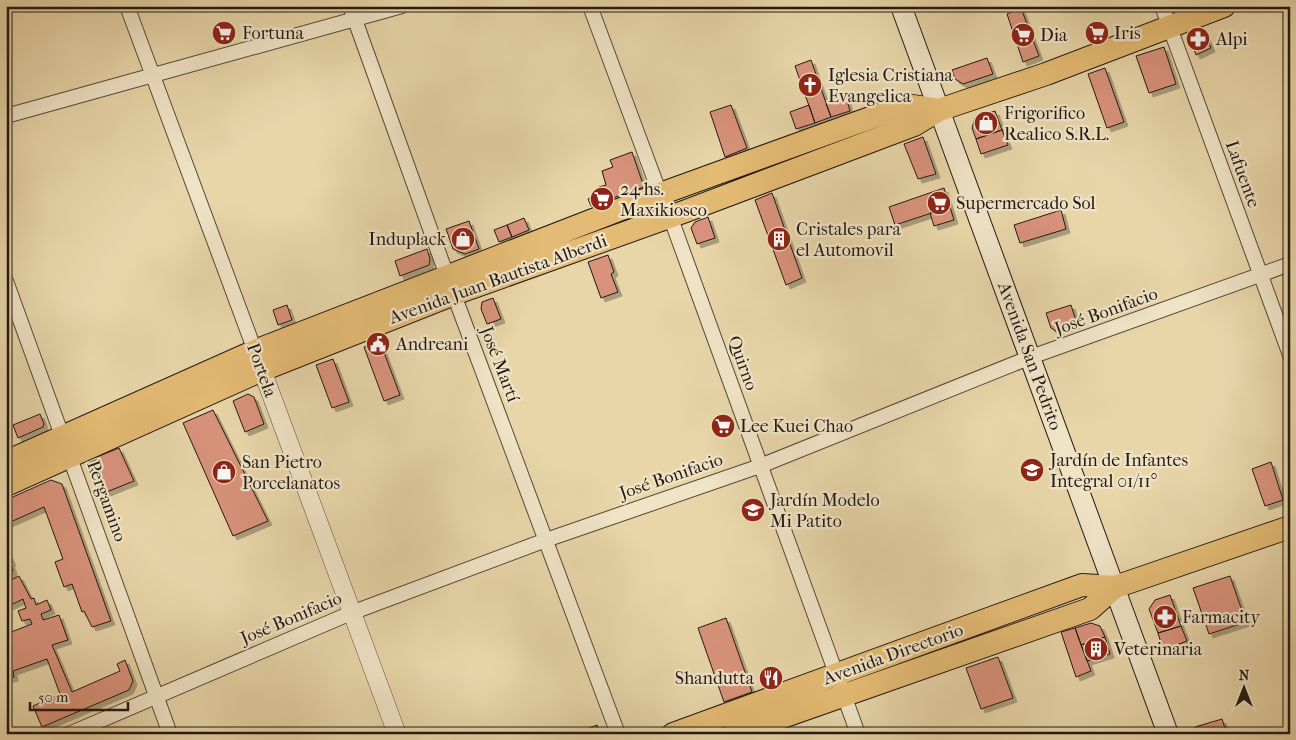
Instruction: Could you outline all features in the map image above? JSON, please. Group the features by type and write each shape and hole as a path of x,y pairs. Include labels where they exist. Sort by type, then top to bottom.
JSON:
{"main road":[{"name":"Avenida San Pedrito","path":"901,6 1168,734"},
{"name":"Avenida Juan Bautista Alberdi","path":"450,285 670,216 914,125 939,110 1046,74 1166,16 1224,6"},
{"name":"Avenida Juan Bautista Alberdi","path":"6,485 66,446 258,360 450,285 660,194 906,105 939,110"},
{"name":"Avenida Juan Bautista Alberdi","path":"6,462 66,446"},
{"name":"Avenida Directorio","path":"673,734 1090,609 1115,587 1290,527"},
{"name":"Avenida Directorio","path":"734,734 840,684"}],"street":[{"name":"Portela","path":"127,6 397,734"},
{"name":"José Martí","path":"350,6 450,285 618,734"},
{"path":"6,116 402,6"},
{"name":"Quirno","path":"590,6 660,194 670,216 858,734"},
{"name":"Lafuente","path":"1166,16 1290,355"},
{"name":"José Bonifacio","path":"70,734 351,613 546,540 760,466 1031,357 1290,264"},
{"name":"Pergamino","path":"6,282 170,734"}],"building":[{"name":"Dia","path":"1021,8 1039,56 1023,62 1007,14"},
{"path":"1204,31 1211,48 1196,55 1191,41 1194,35"},
{"path":"1164,47 1176,84 1149,93 1136,56"},
{"path":"987,58 993,74 963,84 955,79 952,70"},
{"name":"Iglesia Cristiana Evangelica","path":"811,60 831,117 815,123 795,66"},
{"path":"1105,68 1124,122 1107,128 1088,74"},
{"path":"846,97 850,111 831,117 826,104"},
{"path":"731,105 747,148 725,157 710,112"},
{"path":"809,105 815,123 796,129 790,112"},
{"name":"Frigorifico Realico S.R.L.","path":"995,111 1002,130 976,139 972,128 975,118"},
{"path":"1002,130 1008,145 981,154 976,139"},
{"path":"923,137 936,174 918,179 904,144"},
{"path":"632,152 644,187 604,201 599,187 606,185 602,171 613,167 610,160"},
{"path":"944,188 950,207 895,225 889,207"},
{"path":"601,193 604,201 591,206 588,199"},
{"name":"Cristales para el Automovil","path":"772,193 802,278 786,285 755,200"},
{"path":"950,207 954,220 934,226 930,213"},
{"path":"1061,210 1066,229 1020,243 1014,225"},
{"path":"708,217 715,238 697,244 691,228 695,222"},
{"path":"524,218 529,230 512,237 507,225"},
{"name":"Induplack","path":"469,221 479,249 465,254 453,249 446,229"},
{"path":"507,225 512,237 499,242 494,230"},
{"path":"427,249 430,259 429,265 400,276 395,261"},
{"path":"608,255 614,272 611,274 618,292 601,298 588,262"},
{"path":"493,298 501,319 487,324 481,309 482,302"},
{"path":"287,305 292,320 278,325 273,310"},
{"path":"1071,305 1077,324 1056,331 1051,328 1046,313"},
{"path":"380,342 400,395 384,401 364,347"},
{"path":"333,359 349,402 332,408 316,365"},
{"path":"248,394 254,397 264,424 245,432 233,401"},
{"name":"San Pietro Porcelanatos","path":"213,410 268,521 233,536 183,423"},
{"path":"40,414 44,424 43,427 18,438 13,425"},
{"path":"119,448 134,481 99,495 90,471 93,470 89,463 98,459 97,457"},
{"path":"1271,462 1283,500 1265,506 1252,469"},
{"path":"51,480 62,484 111,621 92,627 84,611 82,612 72,584 64,587 55,562 63,559 44,507 6,524 6,500"},
{"path":"6,549 13,569 12,574 8,577 9,581 19,576 31,599 34,598 36,605 47,600 51,610 41,614 43,620 59,615 68,640 52,645 72,692 120,671 117,664 125,660 133,681 129,690 42,727 33,706 60,694 47,659 13,671 14,677 6,679 6,634 32,624 30,619 22,621 18,611 26,608 23,599 7,607"},
{"path":"1230,576 1246,622 1209,634 1193,588"},
{"name":"Farmacity","path":"1170,595 1181,626 1158,633 1149,609 1155,600"},
{"path":"726,618 752,692 724,702 698,628"},
{"path":"1091,623 1100,626 1105,637 1081,645 1075,628"},
{"path":"1181,626 1187,641 1163,650 1158,633"},
{"path":"1075,628 1091,671 1076,677 1061,632"},
{"name":"Veterinaria","path":"1105,637 1110,654 1087,661 1081,645"},
{"path":"998,657 1013,698 981,709 966,668"},
{"name":"Shandutta","path":"773,669 778,683 769,687 763,672"},
{"path":"1222,719 1227,734 1197,734 1195,727"},
{"path":"597,725 600,734 580,734 579,732"}],"place":[{"name":"Fortuna","path":"224,33"},
{"name":"Iris","path":"1097,33"},
{"name":"Dia","path":"1023,35"},
{"name":"Alpi","path":"1198,39"},
{"name":"Iglesia Cristiana Evangelica","path":"810,85"},
{"name":"Frigorifico Realico S.R.L.","path":"986,123"},
{"name":"24 hs. Maxikiosco","path":"602,199"},
{"name":"Supermercado Sol","path":"939,203"},
{"name":"Induplack","path":"463,239"},
{"name":"Cristales para el Automovil","path":"779,239"},
{"name":"Andreani","path":"378,344"},
{"name":"Lee Kuei Chao","path":"723,426"},
{"name":"Jardín de Infantes Integral 01/11°","path":"1032,470"},
{"name":"San Pietro Porcelanatos","path":"224,472"},
{"name":"Jardín Modelo Mi Patito","path":"753,510"},
{"name":"Farmacity","path":"1165,617"},
{"name":"Veterinaria","path":"1096,649"},
{"name":"Shandutta","path":"771,678"}]}
